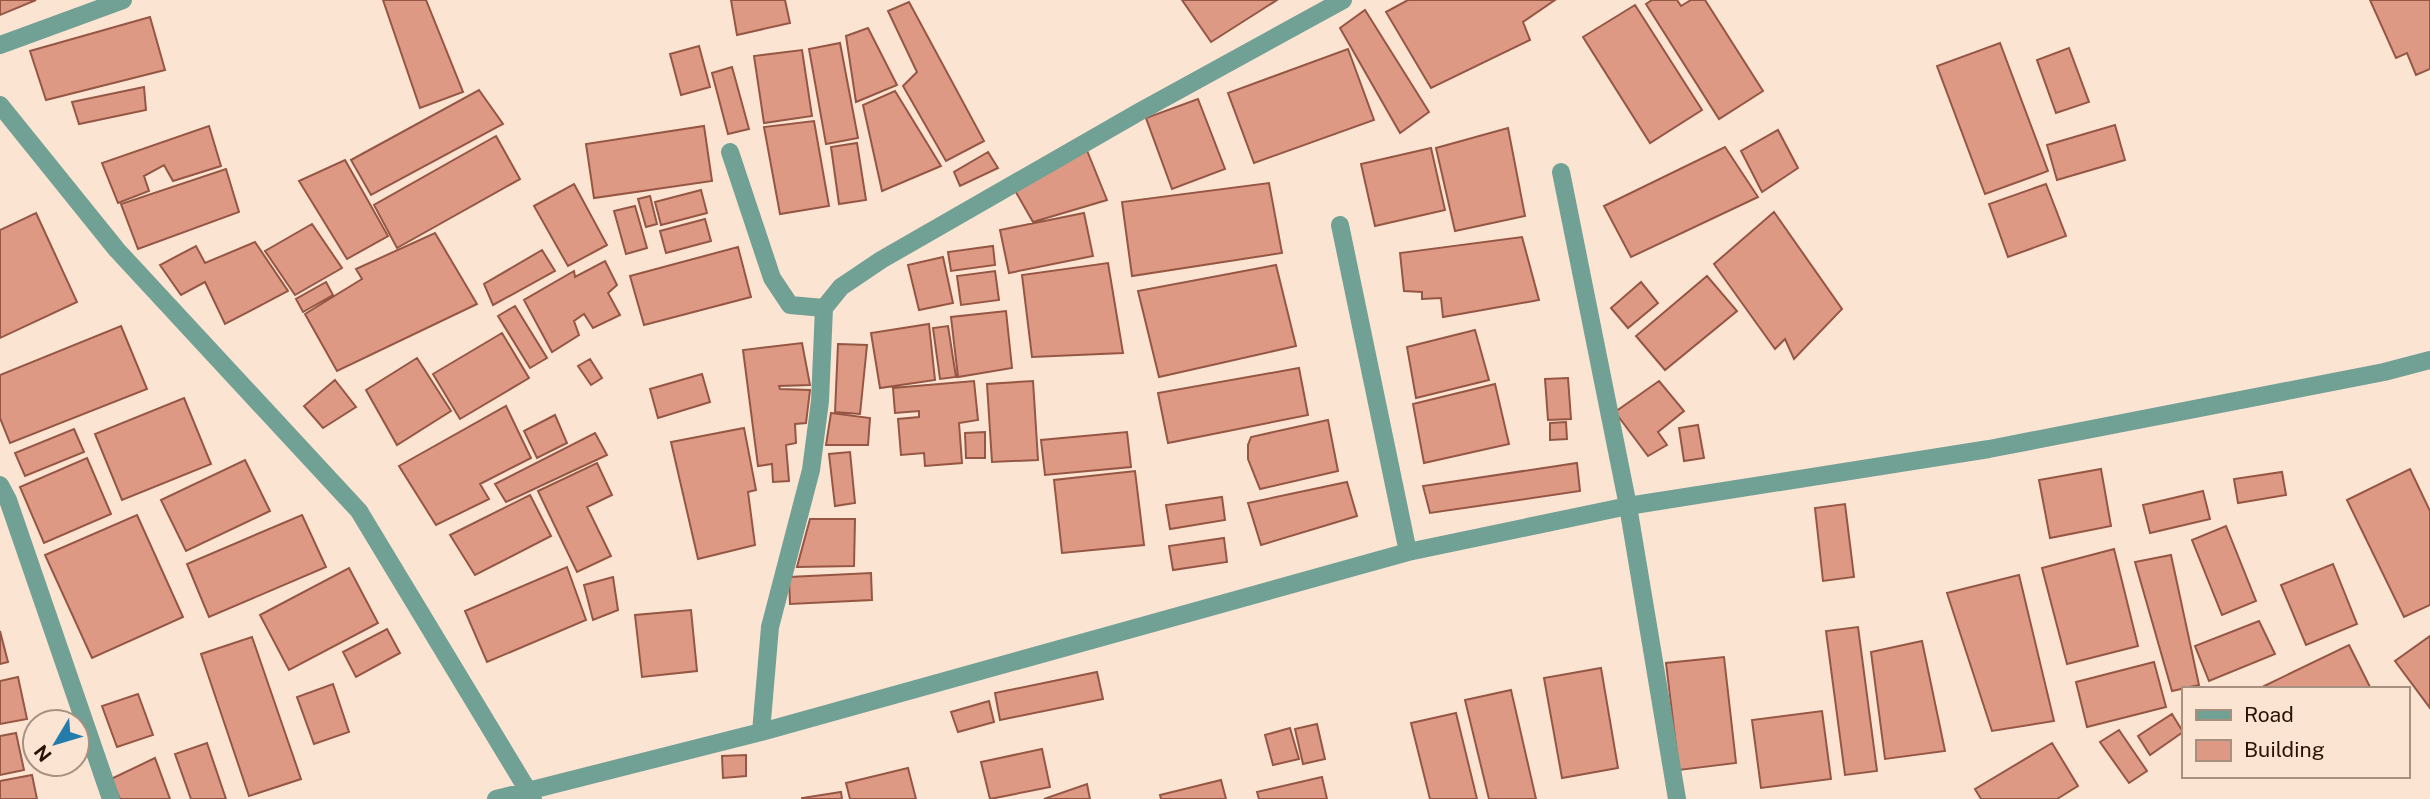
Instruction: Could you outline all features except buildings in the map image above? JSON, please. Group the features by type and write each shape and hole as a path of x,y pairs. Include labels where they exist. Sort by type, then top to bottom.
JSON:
{"street":[{"path":"0,45 123,0"},
{"path":"761,732 770,626 811,470 820,401 824,308 841,287 881,260 1139,112 1343,0"},
{"path":"0,105 117,250 359,511 531,794"},
{"path":"730,152 772,278 790,305 824,308"},
{"path":"1561,172 1628,506 1677,799"},
{"path":"1340,225 1408,552"},
{"path":"496,799 531,794 761,732 1408,552 1628,506 1989,449 2384,372 2430,360"},
{"path":"0,485 8,500 111,799"}]}
